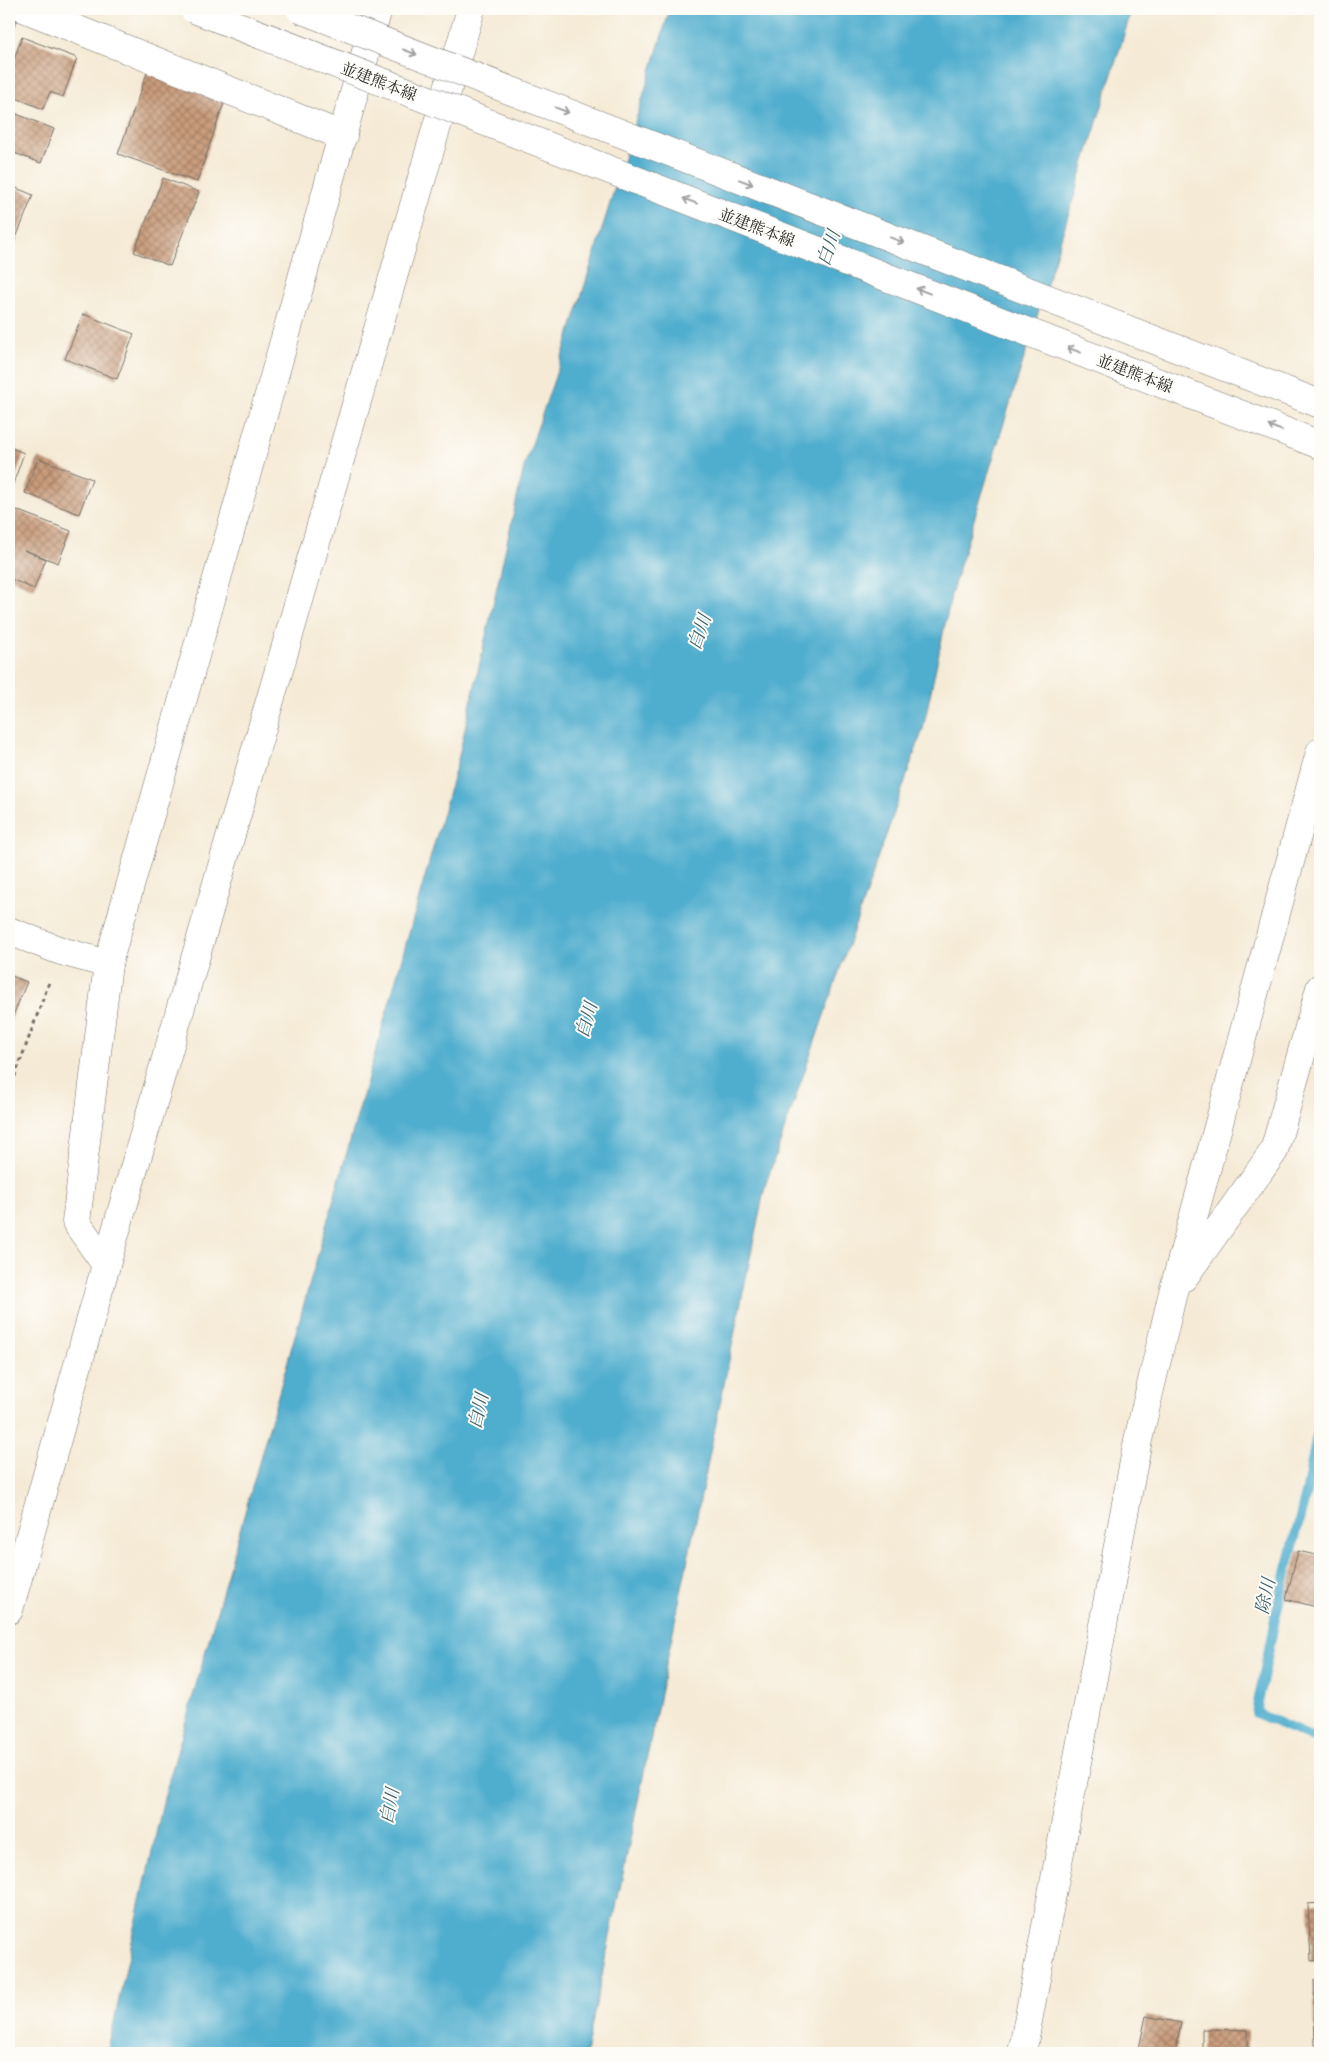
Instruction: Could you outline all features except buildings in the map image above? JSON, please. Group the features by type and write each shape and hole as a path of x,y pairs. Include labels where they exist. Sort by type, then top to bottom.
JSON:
{"street":[{"path":"26,9 343,136"},
{"name":"並建熊本線","path":"194,9 1320,445"},
{"path":"300,9 1320,404"},
{"path":"106,1265 76,1222 108,964 378,9"},
{"path":"9,1610 106,1265 472,9"},
{"path":"1022,2053 1138,1440 1173,1292 1320,752"},
{"path":"9,931 61,952 108,964"},
{"path":"1173,1292 1274,1151 1320,988"}],"path":[{"path":"9,1092 61,952"}],"water":[{"name":"白川","path":"670,9 1132,9 952,591 923,729 765,1186 586,2053 107,2053 164,1798 458,760 524,467 569,336"}],"waterway":[{"name":"除川","path":"1320,1419 1307,1489 1276,1614 1256,1713 1320,1741"}]}
